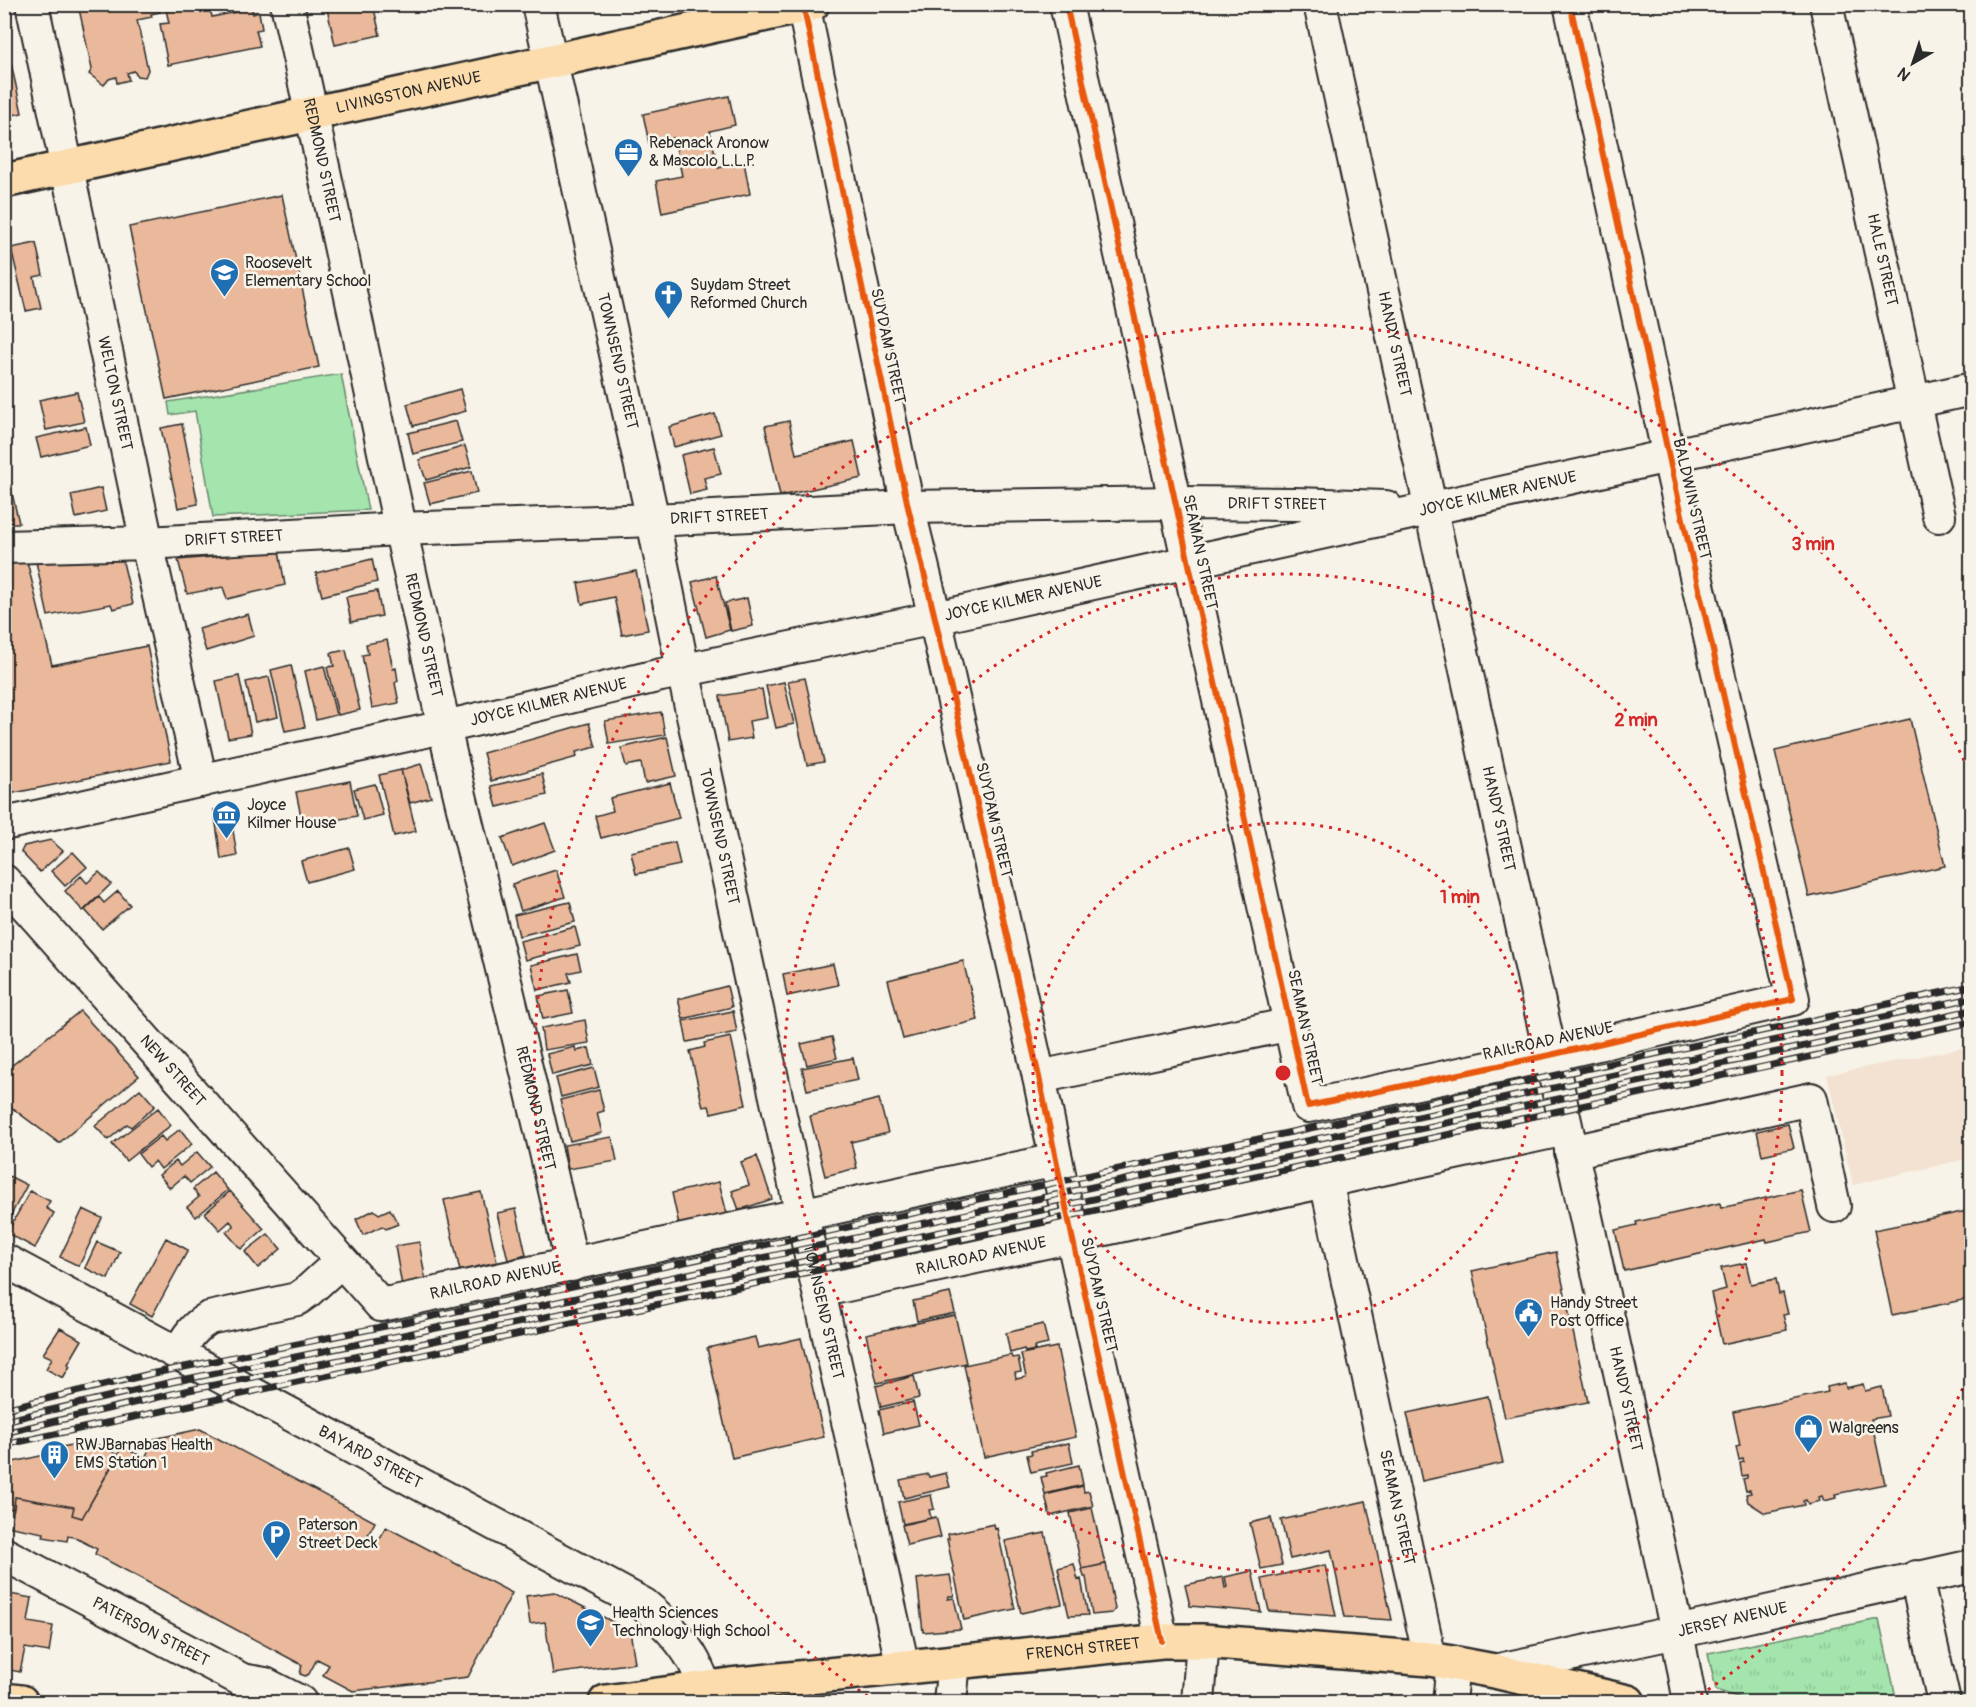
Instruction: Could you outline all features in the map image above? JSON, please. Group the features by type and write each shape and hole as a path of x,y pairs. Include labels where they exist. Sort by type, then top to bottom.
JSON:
{"main road":[{"name":"LIVINGSTON AVENUE","path":"4,181 806,5"},
{"name":"FRENCH STREET","path":"606,1702 705,1695 903,1667 1162,1641 1203,1641 1441,1661 1628,1702"},
{"path":"4,1700 21,1702"}],"street":[{"name":"WELTON STREET","path":"32,4 147,543 201,781"},
{"name":"REDMOND STREET","path":"287,4 399,528 572,1265"},
{"name":"TOWNSEND STREET","path":"538,4 653,520 683,670 802,1216 903,1667"},
{"name":"SEAMAN STREET","path":"1066,4 1308,1106"},
{"name":"HANDY STREET","path":"1320,4 1677,1632 1690,1702"},
{"name":"BALDWIN STREET","path":"1570,4 1669,457 1793,999"},
{"name":"HALE STREET","path":"1826,4 1939,516"},
{"name":"SUYDAM STREET","path":"806,5 908,507 1039,1077 1162,1641"},
{"name":"JOYCE KILMER AVENUE","path":"4,824 445,727 683,670 935,618 1971,389"},
{"name":"DRIFT STREET","path":"4,547 147,543 399,528 653,520 908,507 1176,503 1432,509"},
{"name":"NEW STREET","path":"4,881 341,1261"},
{"name":"RAILROAD AVENUE","path":"1308,1106 1551,1055 1793,999"},
{"path":"1039,1077 1291,1024"},
{"name":"RAILROAD AVENUE","path":"819,1291 1326,1181 1811,1099 1834,1206"},
{"name":"RAILROAD AVENUE","path":"341,1261 381,1305 1056,1160"},
{"name":"SEAMAN STREET","path":"1326,1181 1449,1702"},
{"name":"BAYARD STREET","path":"4,1260 643,1604 687,1649 698,1669 705,1695"},
{"path":"178,1353 190,1332 198,1324 209,1318 297,1299 341,1261"},
{"name":"PATERSON STREET","path":"4,1554 241,1691 265,1684 300,1702"},
{"name":"JERSEY AVENUE","path":"1494,1671 1971,1566"},
{"path":"1916,1577 1944,1702"},
{"path":"1198,1702 1203,1641"},
{"path":"951,1702 954,1662"}],"shaded area":[{"path":"1971,1046 1971,1158 1853,1185 1827,1075"}],"green space":[{"path":"341,374 368,510 213,517 195,411 170,415 168,402"},
{"path":"1879,1619 1897,1702 1752,1702 1716,1690 1708,1653"}],"building":[{"path":"78,4 158,4 160,12 151,14 152,17 137,20 148,70 145,77 137,76 134,71 127,73 129,80 117,83 116,77 109,79 104,85 89,74 92,69"},
{"path":"209,4 212,17 237,12 236,4 251,4 253,14 259,12 262,29 256,30 260,46 168,65 160,24 169,23 165,5"},
{"path":"326,4 373,4 380,35 335,45"},
{"path":"9,54 22,113 4,117 4,55"},
{"path":"729,96 735,125 710,131 718,168 744,162 750,194 662,213 656,181 682,176 674,138 649,143 643,114"},
{"name":"Roosevelt Elementary School","path":"282,195 319,367 166,399 129,227"},
{"path":"36,243 43,275 34,277 41,308 26,311 11,248"},
{"path":"460,389 466,411 413,426 407,404"},
{"path":"77,392 84,422 46,430 39,400"},
{"path":"715,414 721,434 674,447 669,427"},
{"path":"456,421 462,442 413,454 408,433"},
{"path":"789,421 796,454 854,441 862,478 780,496 765,426"},
{"path":"182,424 198,504 178,508 161,428"},
{"path":"86,427 90,445 41,457 36,438"},
{"path":"465,446 471,467 426,480 419,460"},
{"path":"714,447 721,474 704,478 707,490 690,494 681,455"},
{"path":"4,459 19,523 4,523"},
{"path":"472,471 477,493 430,504 424,483"},
{"path":"101,488 106,511 76,518 71,495"},
{"path":"279,551 285,585 227,599 223,587 187,594 178,560"},
{"path":"122,558 133,604 113,609 111,604 48,616 36,562"},
{"path":"372,559 377,582 322,596 316,573"},
{"path":"27,561 52,665 147,646 171,761 4,795 4,565"},
{"path":"636,571 648,630 622,635 614,597 582,604 578,583"},
{"path":"716,576 730,630 706,637 692,582"},
{"path":"377,591 382,616 351,622 346,597"},
{"path":"747,598 753,626 731,631 725,603"},
{"path":"248,614 254,636 206,651 199,629"},
{"path":"387,640 393,669 396,668 398,681 395,683 399,703 372,708 362,655 368,654 366,644"},
{"path":"346,650 360,710 338,715 327,667 334,666 331,653"},
{"path":"291,665 305,727 285,731 271,670"},
{"path":"324,666 336,715 316,720 305,671"},
{"path":"239,676 251,734 228,738 216,681"},
{"path":"269,677 278,717 255,722 246,682"},
{"path":"805,678 824,762 807,765 788,681"},
{"path":"784,682 794,724 776,728 766,686"},
{"path":"762,689 767,718 749,721 752,738 728,742 720,696"},
{"path":"661,712 665,735 609,744 605,721"},
{"path":"1910,719 1945,866 1809,897 1775,751"},
{"path":"589,723 596,747 576,752 577,757 491,781 483,753"},
{"path":"667,737 676,776 645,783 641,763 626,766 621,748"},
{"path":"421,764 431,797 410,803 401,770"},
{"path":"401,770 416,831 394,836 379,775"},
{"path":"542,774 547,795 497,807 491,786"},
{"path":"350,781 357,816 303,826 296,792"},
{"path":"670,783 679,818 601,838 595,816 613,811 610,798"},
{"path":"375,784 383,815 363,820 354,789"},
{"name":"Joyce Kilmer House","path":"233,807 235,823 232,824 237,856 221,859 214,810"},
{"path":"545,823 555,850 512,866 502,838"},
{"path":"51,840 63,851 40,872 21,852 24,846"},
{"path":"675,842 680,865 636,874 631,852"},
{"path":"349,848 355,869 307,882 301,861"},
{"path":"73,852 87,867 65,886 51,871"},
{"path":"556,870 565,897 521,911 512,884"},
{"path":"99,872 111,884 83,911 65,891 81,876 87,883"},
{"path":"118,891 130,905 102,929 85,910 99,897 104,903"},
{"path":"570,902 575,922 519,936 514,915"},
{"path":"575,927 580,946 525,960 520,941"},
{"path":"577,954 581,970 568,973 571,982 537,990 531,965"},
{"path":"963,961 978,1020 903,1039 888,980"},
{"path":"833,964 838,985 787,996 783,974"},
{"path":"727,986 732,1007 683,1019 678,999"},
{"path":"568,990 573,1013 543,1019 538,996"},
{"path":"80,1011 139,1076 59,1143 4,1102 4,1059 11,1066"},
{"path":"733,1011 737,1032 687,1042 683,1021"},
{"path":"585,1020 589,1043 544,1050 541,1028"},
{"path":"731,1037 746,1105 711,1113 709,1106 703,1107 690,1051 705,1047 704,1043"},
{"path":"832,1037 837,1058 807,1065 801,1044"},
{"path":"575,1047 576,1051 589,1048 593,1065 552,1075 547,1054"},
{"path":"853,1058 858,1080 807,1090 802,1068"},
{"path":"594,1068 599,1087 561,1097 556,1078"},
{"path":"140,1089 155,1106 131,1127 127,1124 108,1140 95,1126"},
{"path":"599,1090 604,1111 597,1113 602,1133 570,1141 560,1100"},
{"path":"879,1099 888,1133 851,1142 857,1168 825,1176 810,1116"},
{"path":"158,1108 171,1125 126,1161 112,1144"},
{"path":"1788,1124 1794,1148 1762,1155 1757,1131"},
{"path":"180,1129 192,1144 161,1169 155,1161 148,1167 138,1154 161,1136 165,1141"},
{"path":"612,1137 617,1161 568,1169 564,1145"},
{"path":"197,1152 210,1167 190,1183 184,1176 170,1188 159,1175 176,1161 180,1166"},
{"path":"757,1156 772,1199 739,1210 732,1191 749,1185 741,1162"},
{"path":"213,1172 228,1190 196,1217 187,1207 199,1197 193,1189"},
{"path":"7,1175 27,1185 4,1228 4,1180"},
{"path":"719,1182 727,1214 679,1225 672,1193"},
{"path":"1801,1190 1811,1232 1767,1242 1766,1239 1624,1271 1615,1230 1637,1225 1636,1222 1720,1203 1721,1208"},
{"path":"30,1191 50,1201 46,1208 54,1213 35,1248 7,1233"},
{"path":"230,1191 264,1229 241,1249 226,1232 234,1226 230,1221 220,1230 205,1213"},
{"path":"481,1192 497,1262 460,1271 444,1200"},
{"path":"83,1209 102,1218 79,1266 60,1257"},
{"path":"390,1209 398,1224 386,1229 382,1226 363,1235 356,1219 374,1210 379,1214"},
{"path":"516,1209 526,1255 508,1260 497,1213"},
{"path":"1972,1210 1972,1298 1892,1315 1874,1230"},
{"path":"268,1234 281,1249 258,1268 245,1252"},
{"path":"166,1238 188,1250 152,1316 130,1304"},
{"path":"97,1242 120,1252 108,1279 85,1268"},
{"path":"419,1242 426,1282 402,1286 395,1246"},
{"path":"1556,1252 1588,1402 1505,1418 1472,1271"},
{"path":"1746,1263 1751,1284 1776,1279 1779,1294 1783,1293 1788,1314 1783,1315 1787,1330 1722,1344 1711,1293 1726,1289 1721,1268"},
{"path":"4,1290 12,1294 4,1308"},
{"path":"950,1293 955,1313 917,1321 913,1301"},
{"path":"955,1315 966,1363 877,1383 866,1334"},
{"path":"1043,1324 1048,1344 1034,1347 1035,1350 1025,1352 1024,1349 1010,1353 1006,1333"},
{"path":"60,1328 82,1340 63,1378 46,1369 52,1358 43,1354"},
{"path":"755,1337 758,1348 801,1338 824,1437 732,1458 707,1348"},
{"path":"1057,1347 1076,1437 984,1457 964,1365 1011,1355 1012,1358 1018,1357 1021,1372 1015,1373 1016,1379 1026,1377 1021,1354"},
{"path":"914,1376 919,1398 881,1407 876,1386"},
{"name":"Walgreens","path":"1845,1383 1846,1388 1863,1384 1865,1391 1882,1387 1888,1416 1871,1419 1885,1484 1835,1494 1836,1498 1824,1501 1822,1496 1819,1497 1820,1501 1808,1504 1806,1500 1803,1501 1804,1505 1765,1513 1748,1502 1746,1494 1751,1493 1750,1490 1746,1491 1743,1479 1747,1478 1747,1475 1742,1476 1740,1463 1744,1462 1743,1459 1739,1460 1736,1447 1740,1446 1733,1412 1828,1392 1827,1387"},
{"path":"1488,1396 1503,1463 1422,1481 1407,1413"},
{"path":"913,1402 919,1425 884,1433 879,1410"},
{"name":"Paterson Street Deck","path":"200,1429 375,1522 368,1535 379,1540 386,1527 512,1593 468,1677 353,1691 323,1675 329,1665 317,1659 309,1674 305,1676 300,1674 302,1665 95,1554 97,1549 74,1537 68,1536 67,1541 43,1537 44,1533 11,1527 15,1497 74,1507 72,1515 82,1518 122,1447 145,1458 154,1439"},
{"name":"RWJBarnabas Health EMS Station 1","path":"95,1440 96,1444 118,1455 82,1518 72,1515 74,1507 15,1497 14,1509 4,1508 4,1464 58,1452 57,1448"},
{"path":"1069,1443 1073,1463 1031,1472 1027,1455 1032,1454 1031,1451"},
{"path":"1079,1465 1083,1485 1045,1494 1041,1477 1047,1476 1046,1473"},
{"path":"946,1473 950,1487 904,1498 900,1480"},
{"path":"1083,1486 1084,1492 1089,1491 1093,1506 1050,1516 1045,1495"},
{"path":"931,1495 934,1509 929,1510 931,1518 903,1524 898,1502"},
{"path":"1366,1501 1392,1620 1345,1617 1331,1550 1290,1559 1281,1520"},
{"path":"1092,1508 1105,1564 1082,1569 1070,1513"},
{"path":"936,1517 941,1537 907,1545 902,1525"},
{"path":"1271,1518 1282,1565 1261,1569 1250,1523"},
{"path":"994,1524 995,1529 997,1528 1015,1609 964,1620 947,1539 949,1539 948,1534"},
{"path":"1045,1533 1062,1604 1021,1613 1005,1541"},
{"path":"1074,1564 1078,1580 1081,1579 1088,1615 1069,1616 1058,1568"},
{"path":"1106,1564 1115,1609 1112,1613 1092,1615 1086,1577 1082,1569"},
{"path":"1325,1565 1336,1616 1269,1611 1262,1579"},
{"path":"1252,1571 1261,1612 1190,1606 1185,1585 1223,1577 1225,1588 1227,1587 1225,1577"},
{"path":"950,1575 954,1596 949,1596 948,1599 954,1598 961,1629 923,1632 917,1579"},
{"name":"Health Sciences Technology High School","path":"554,1592 615,1623 616,1632 630,1630 635,1663 553,1674 545,1622 530,1624 526,1596"},
{"path":"4,1593 32,1598 28,1622 53,1626 49,1652 25,1648 20,1672 4,1669"}],"railway":[{"path":"4,1409 150,1374 410,1321 1972,986"},
{"path":"4,1421 172,1382 413,1333 1972,998"},
{"path":"4,1433 189,1390 415,1345 1972,1010"},
{"path":"4,1445 1972,1022"}],"cycle path":[{"path":"803,4 908,507 1039,1077 1162,1641"},
{"path":"1066,4 1308,1106 1550,1055 1793,999 1674,480 1570,4"}],"place":[{"name":"Rebenack Aronow & Mascolo L.L.P.","path":"628,178"},
{"name":"Roosevelt Elementary School","path":"224,298"},
{"name":"Suydam Street Reformed Church","path":"669,320"},
{"name":"Joyce Kilmer House","path":"226,840"},
{"name":"Handy Street Post Office","path":"1529,1338"},
{"name":"Walgreens","path":"1808,1454"},
{"name":"RWJBarnabas Health EMS Station 1","path":"54,1480"},
{"name":"Paterson Street Deck","path":"277,1560"},
{"name":"Health Sciences Technology High School","path":"591,1648"}]}
